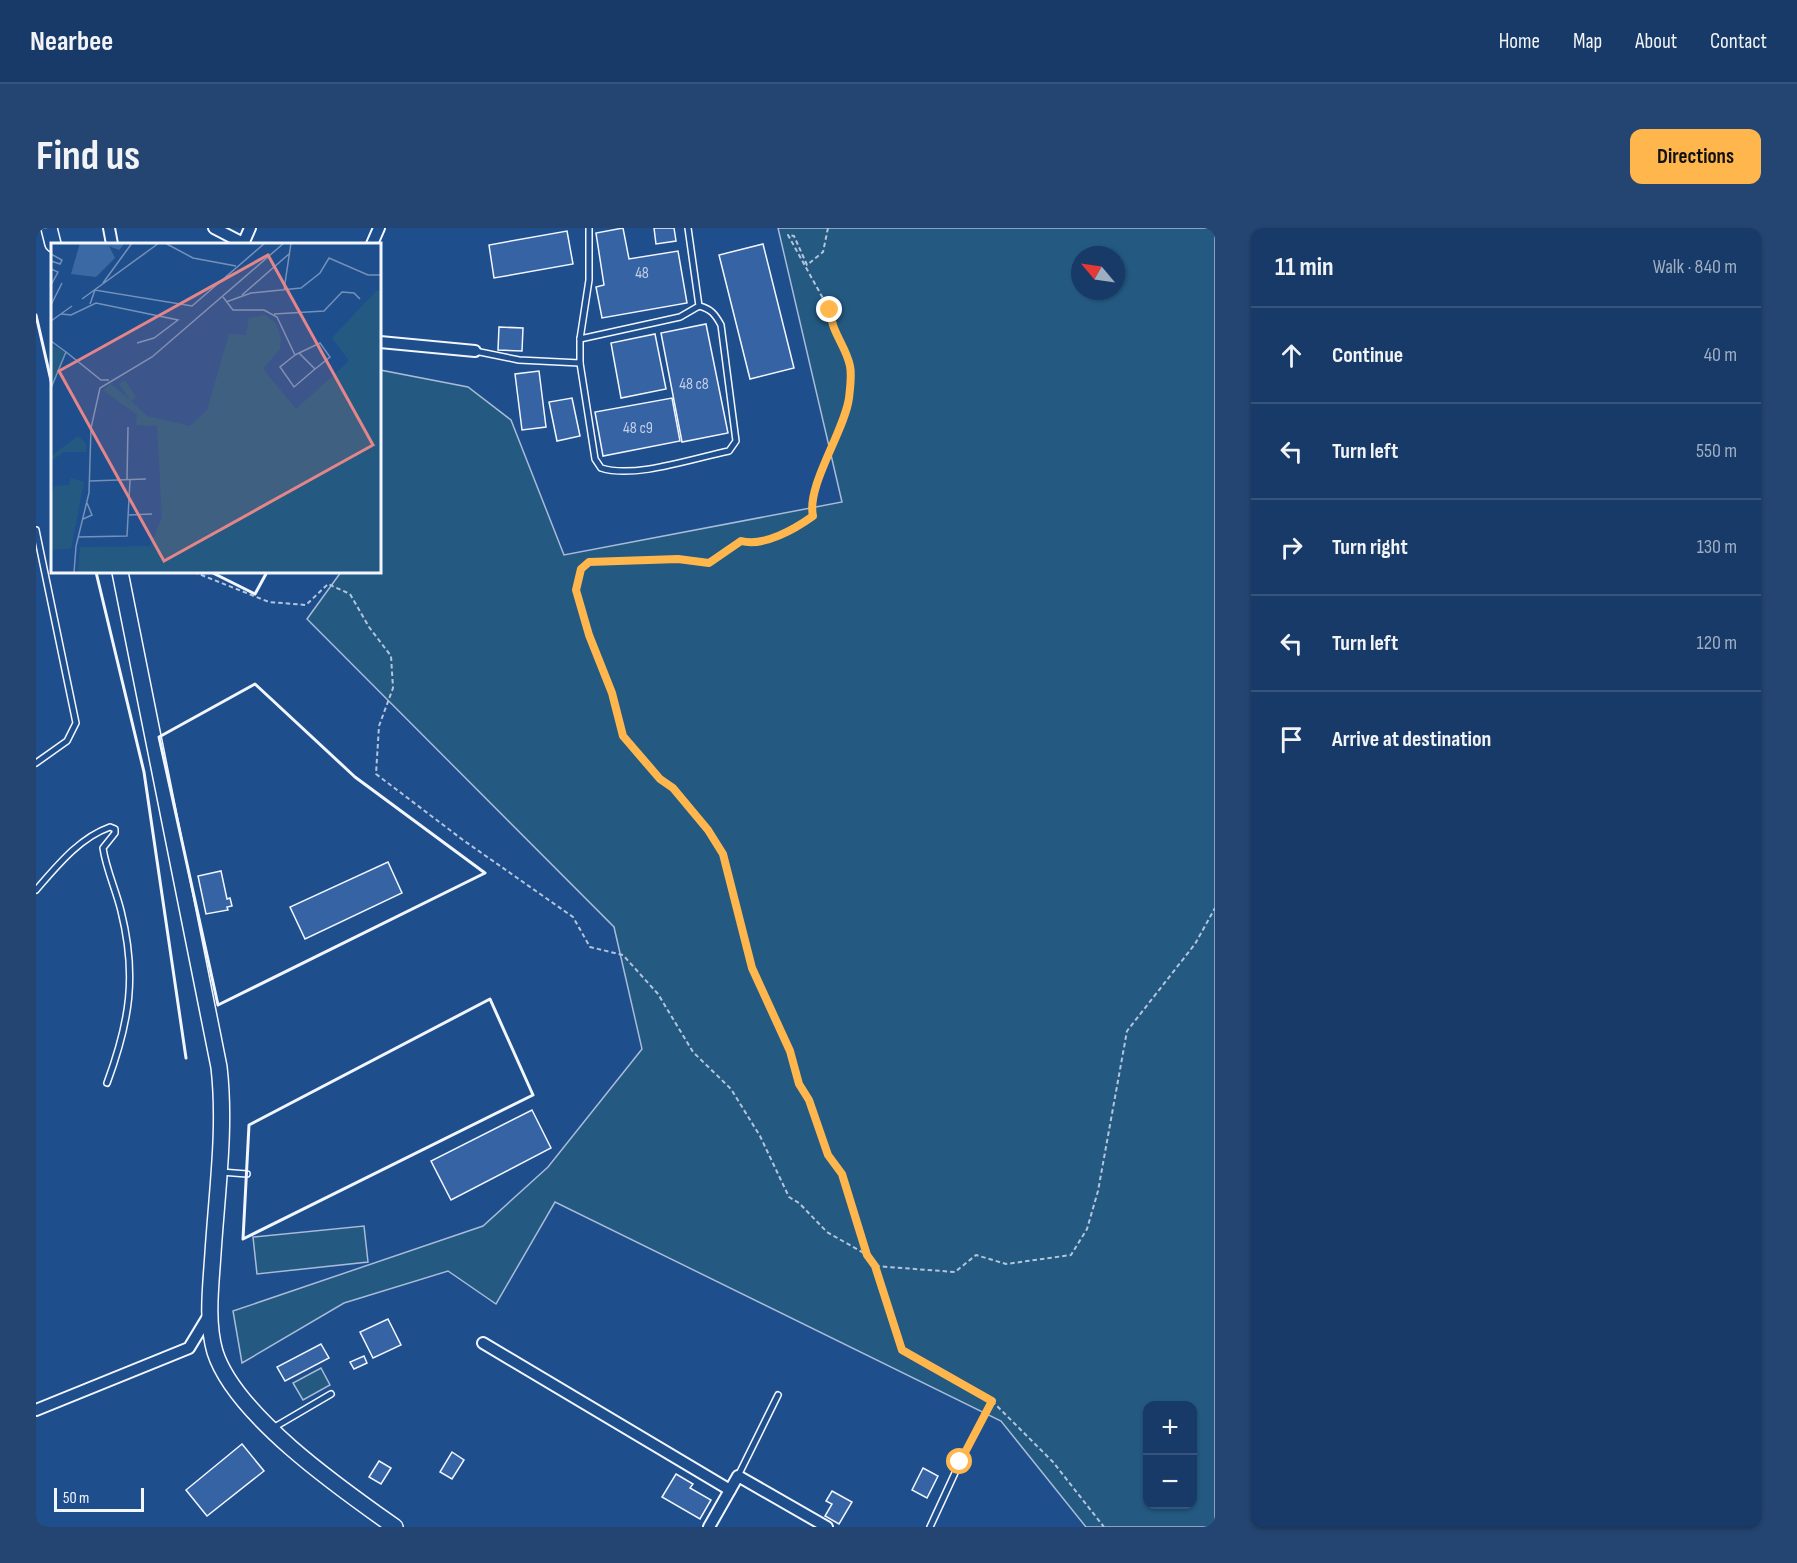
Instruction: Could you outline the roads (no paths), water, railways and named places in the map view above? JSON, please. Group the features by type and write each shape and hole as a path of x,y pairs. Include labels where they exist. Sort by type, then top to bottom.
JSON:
{"main road":[{"path":"49,228 53,243"},
{"path":"120,573 217,1049 221,1098 219,1172 210,1311 215,1352 220,1364 247,1406 271,1430 395,1527"}],"street":[{"path":"109,228 112,243"},
{"path":"214,228 241,243"},
{"path":"243,243 250,228"},
{"path":"372,243 379,228"},
{"path":"381,342 475,351"},
{"path":"36,1410 189,1348 200,1334 210,1311"},
{"path":"483,1343 730,1490"},
{"path":"709,1527 738,1476 827,1527"}],"lane":[{"path":"580,339 680,317 699,306 708,308 721,325 736,441 729,451 620,472 601,468 595,459 580,363 580,339 589,280 589,228"},
{"path":"688,228 699,306"},
{"path":"475,351 519,360 580,363"},
{"path":"36,530 76,723 67,741 36,764"},
{"path":"36,890 86,840 110,827 115,829 115,833 103,848 126,936 130,989 128,1015 107,1083"},
{"path":"219,1172 247,1174"},
{"path":"271,1430 331,1394"},
{"path":"738,1476 778,1395"},
{"path":"930,1527 960,1462"}]}
